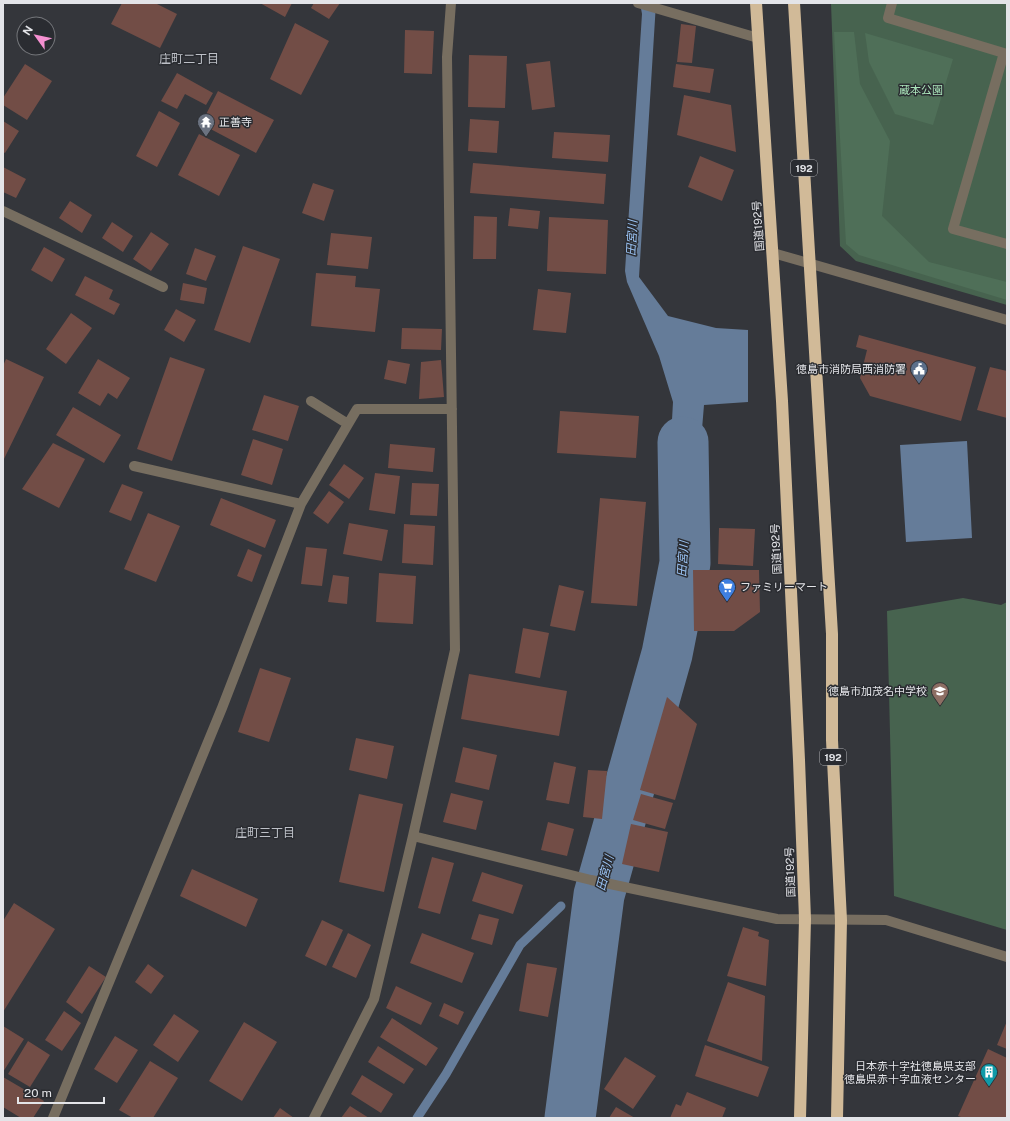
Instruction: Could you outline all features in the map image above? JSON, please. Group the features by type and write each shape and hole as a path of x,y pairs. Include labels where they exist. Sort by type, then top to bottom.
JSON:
{"highway":[{"name":"国道192号","path":"756,3 782,400 805,919 800,1118"},
{"name":"192","path":"794,3 819,396 832,634 832,740 841,920 837,1118"}],"street":[{"path":"314,1118 374,999 455,650 447,57 451,3"},
{"path":"638,3 758,38"},
{"path":"892,3 888,18 1005,53 952,229 1007,244"},
{"path":"3,211 162,286"},
{"path":"773,253 1007,320"},
{"path":"311,401 348,424"},
{"path":"53,1118 219,716 300,504 357,409 452,409"},
{"path":"134,466 300,504"},
{"path":"413,836 591,880 777,918 886,920 1007,957"}],"green space":[{"name":"蔵本公園","path":"831,3 1007,3 1007,305 856,261 840,246"},
{"path":"834,32 854,32 860,84 890,141 882,216 929,262 1007,282 1007,300 859,255 846,244"},
{"path":"865,33 953,59 933,125 895,114 869,62"},
{"path":"963,598 1001,605 1007,602 1007,930 894,896 887,611"}],"water":[{"path":"640,3 656,3 639,277 668,316 716,328 748,330 748,402 704,405 695,514 667,510 673,402 659,356 627,282 625,271 642,14"},
{"path":"967,441 972,538 906,542 900,445"}],"building":[{"path":"122,3 155,3 177,14 160,48 111,24"},
{"path":"260,3 292,3 285,17"},
{"path":"314,3 340,3 329,19 311,8"},
{"path":"295,23 329,41 301,95 270,79"},
{"path":"681,24 696,26 692,63 677,62"},
{"path":"405,30 434,31 432,74 404,73"},
{"path":"469,55 507,56 505,108 468,107"},
{"path":"550,61 555,107 532,110 526,64"},
{"path":"25,64 52,81 27,120 3,105 3,98"},
{"path":"676,64 714,69 710,93 673,87"},
{"path":"177,73 213,93 206,105 185,94 177,109 161,101"},
{"path":"218,91 274,120 256,153 201,124"},
{"path":"684,95 731,105 736,152 677,135"},
{"path":"159,111 180,123 157,167 136,156"},
{"path":"470,119 499,121 497,153 468,151"},
{"path":"3,121 19,131 5,153 3,152"},
{"path":"554,132 610,135 608,162 552,158"},
{"path":"199,134 240,155 219,196 178,175"},
{"path":"700,156 734,170 722,201 688,187"},
{"path":"473,163 606,174 604,204 470,193"},
{"path":"3,167 26,179 16,198 3,192"},
{"path":"313,183 334,190 324,221 302,213"},
{"path":"70,201 92,215 82,233 59,218"},
{"path":"510,208 540,211 538,229 508,226"},
{"path":"474,216 497,217 496,259 473,259"},
{"path":"549,217 608,220 606,274 547,271"},
{"path":"112,222 133,236 123,252 102,238"},
{"path":"151,232 169,244 151,271 133,259"},
{"path":"331,233 372,237 368,269 327,265"},
{"path":"243,246 280,259 250,343 214,330"},
{"path":"44,247 65,259 52,282 31,270"},
{"path":"195,248 216,256 206,281 186,274"},
{"path":"316,273 356,276 355,287 380,289 375,332 311,326"},
{"path":"85,276 113,290 109,299 120,304 114,315 75,295"},
{"path":"183,283 207,288 204,304 180,300"},
{"path":"538,289 571,293 566,333 533,330"},
{"path":"176,309 196,320 184,342 164,330"},
{"path":"71,313 92,328 66,364 46,349"},
{"path":"402,328 442,329 441,350 401,349"},
{"path":"859,335 976,367 961,421 870,396 860,378 867,350 856,347"},
{"path":"170,357 205,369 172,461 137,449"},
{"path":"6,359 44,377 3,461 3,366"},
{"path":"98,359 130,378 117,399 108,393 100,406 78,393"},
{"path":"388,360 410,364 406,384 384,379"},
{"path":"441,360 444,397 419,399 421,362"},
{"path":"990,367 1007,371 1007,418 977,410"},
{"path":"264,395 299,406 288,441 252,430"},
{"path":"73,407 121,435 104,463 56,435"},
{"path":"560,411 639,416 636,458 557,453"},
{"path":"253,439 283,449 272,485 241,475"},
{"path":"53,443 85,459 59,508 22,489"},
{"path":"390,444 435,448 433,472 388,468"},
{"path":"344,464 364,478 349,499 329,485"},
{"path":"375,473 400,476 395,514 369,510"},
{"path":"412,483 439,484 437,516 410,515"},
{"path":"122,484 143,492 131,521 109,512"},
{"path":"329,491 344,502 328,524 313,513"},
{"path":"221,498 276,520 265,548 210,525"},
{"path":"600,498 646,502 637,606 591,603"},
{"path":"148,513 180,526 156,582 124,569"},
{"path":"349,523 388,530 382,561 343,554"},
{"path":"404,524 435,526 433,565 402,563"},
{"path":"719,528 755,529 753,566 718,564"},
{"path":"306,547 327,549 322,586 301,584"},
{"path":"248,549 262,555 252,582 237,576"},
{"path":"693,570 759,570 760,612 734,631 694,631"},
{"path":"379,573 416,576 413,624 376,622"},
{"path":"333,575 349,577 347,604 328,602"},
{"path":"559,585 584,591 575,631 550,626"},
{"path":"523,628 549,633 540,678 515,673"},
{"path":"260,668 291,678 269,742 238,732"},
{"path":"469,674 567,691 559,736 461,719"},
{"path":"667,697 697,724 675,800 640,790"},
{"path":"356,738 394,746 387,779 349,770"},
{"path":"463,747 497,755 489,790 455,782"},
{"path":"554,762 576,767 569,804 546,800"},
{"path":"588,770 607,771 602,819 583,817"},
{"path":"451,793 483,801 476,830 443,822"},
{"path":"359,794 403,804 384,892 339,882"},
{"path":"641,794 673,803 665,829 633,820"},
{"path":"548,822 574,829 567,856 541,850"},
{"path":"631,824 668,832 659,872 622,864"},
{"path":"432,857 454,863 440,914 418,908"},
{"path":"192,869 258,899 246,927 180,896"},
{"path":"482,872 523,885 513,914 472,901"},
{"path":"14,903 55,929 3,1012 3,921"},
{"path":"479,914 499,919 492,945 471,939"},
{"path":"322,920 343,930 326,966 305,956"},
{"path":"743,927 759,932 758,936 769,940 766,986 727,976"},
{"path":"348,933 371,945 356,978 332,967"},
{"path":"422,933 474,953 462,983 410,963"},
{"path":"527,963 557,968 548,1017 519,1011"},
{"path":"148,964 164,976 151,994 135,982"},
{"path":"89,966 106,977 82,1014 66,1002"},
{"path":"728,982 765,996 762,1061 707,1041"},
{"path":"396,986 432,1003 421,1025 386,1008"},
{"path":"444,1003 464,1012 458,1025 439,1016"},
{"path":"64,1011 81,1023 62,1051 45,1040"},
{"path":"174,1014 199,1031 178,1062 153,1045"},
{"path":"392,1018 438,1048 426,1066 380,1037"},
{"path":"1007,1021 1007,1049 997,1045"},
{"path":"244,1022 277,1042 242,1101 209,1081"},
{"path":"3,1026 24,1039 3,1072"},
{"path":"115,1036 138,1050 117,1083 94,1069"},
{"path":"28,1041 50,1055 30,1087 8,1074"},
{"path":"705,1045 769,1067 758,1097 695,1076"},
{"path":"378,1046 414,1069 404,1084 368,1062"},
{"name":"日本赤十字社徳島県支部 徳島県赤十字血液センター","path":"988,1049 1007,1058 1007,1118 964,1118 958,1116"},
{"path":"625,1057 656,1076 633,1109 604,1089"},
{"path":"150,1061 178,1078 153,1118 133,1118 119,1110"},
{"path":"362,1075 393,1094 381,1113 351,1094"},
{"path":"3,1077 44,1101 33,1118 21,1118 3,1107"},
{"path":"687,1092 726,1108 722,1118 670,1118 676,1104 681,1106"},
{"path":"350,1106 369,1118 341,1118"},
{"path":"616,1107 635,1118 609,1118"},
{"path":"280,1108 294,1118 273,1118"}],"waterway":[{"name":"田宮川","path":"570,1118 599,895 667,654 685,563 683,442"},
{"path":"584,898 599,895"},
{"path":"417,1118 446,1074 520,945 561,906"}],"place":[{"name":"正善寺","path":"206,137"},
{"name":"徳島市消防局西消防署","path":"919,384"},
{"name":"ファミリーマート","path":"727,602"},
{"name":"徳島市加茂名中学校","path":"940,706"},
{"name":"日本赤十字社徳島県支部 徳島県赤十字血液センター","path":"989,1087"}],"district":[{"name":"庄町二丁目","path":"189,59"},
{"name":"庄町三丁目","path":"265,833"}]}
